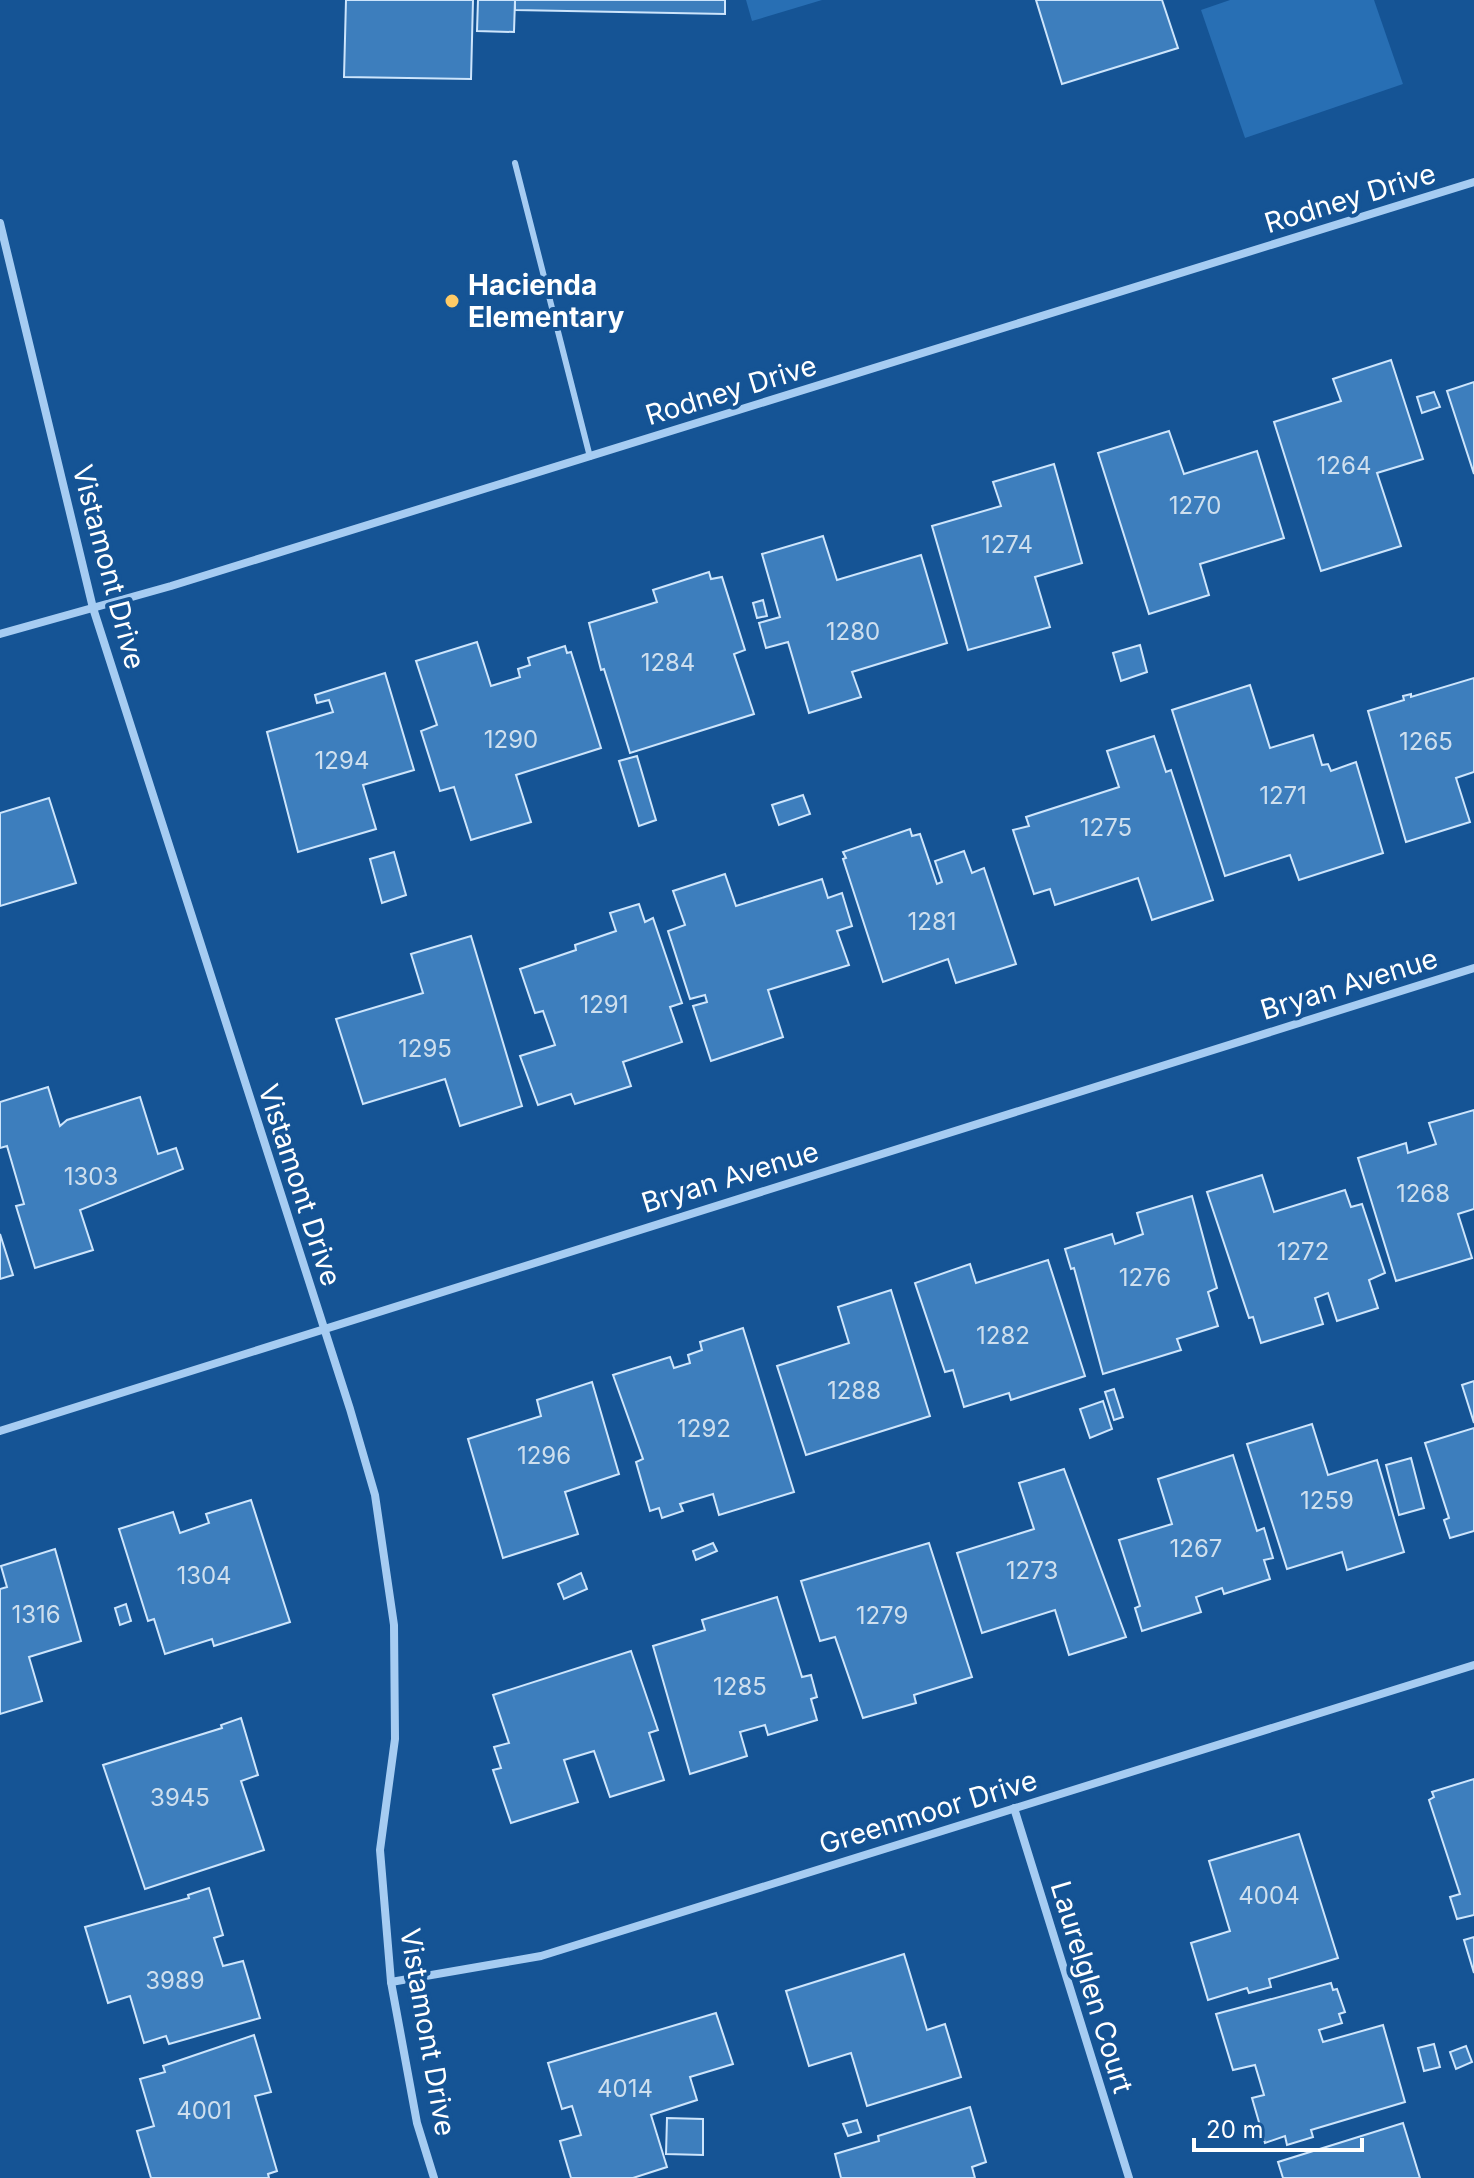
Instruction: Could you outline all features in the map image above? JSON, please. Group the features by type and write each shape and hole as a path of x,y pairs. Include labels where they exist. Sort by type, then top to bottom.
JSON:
{"street":[{"name":"Rodney Drive","path":"0,634 590,457 1474,182"},
{"name":"Vistamont Drive","path":"0,223 93,608 375,1495 394,1625 395,1739 380,1850 391,1982 417,2123 434,2178"},
{"name":"Bryan Avenue","path":"0,1431 322,1327 1474,968"},
{"name":"Greenmoor Drive","path":"391,1982 541,1956 1474,1665"},
{"name":"Laurelglen Court","path":"1014,1808 1129,2178"}],"lane":[{"path":"515,163 590,457"}],"shaded area":[{"path":"746,0 822,0 752,21"},
{"path":"1230,0 1374,0 1403,84 1245,138 1201,10"}],"building":[{"path":"346,0 473,0 471,79 344,77"},
{"path":"478,0 515,0 514,32 477,31"},
{"path":"515,0 725,0 725,14 515,10"},
{"path":"1036,0 1162,0 1178,48 1062,84"},
{"path":"1391,360 1423,459 1377,473 1401,546 1321,571 1274,422 1341,401 1333,379"},
{"path":"1474,382 1474,474 1447,391"},
{"path":"1434,392 1440,407 1422,413 1417,397"},
{"path":"1169,431 1184,474 1257,451 1284,538 1200,564 1209,595 1149,614 1098,453"},
{"path":"1054,464 1082,563 1035,577 1050,627 968,650 932,526 1001,506 993,482"},
{"path":"823,536 837,580 921,555 947,643 852,672 861,697 809,713 788,642 766,648 759,623 780,617 762,554"},
{"path":"709,572 711,579 722,577 745,650 734,654 754,714 630,753 604,669 601,670 589,623 657,602 653,590"},
{"path":"763,600 767,616 757,618 753,603"},
{"path":"477,642 491,686 520,677 518,669 530,665 528,658 565,646 567,653 571,652 601,748 516,775 531,822 471,840 454,787 440,791 421,731 437,725 416,661"},
{"path":"1140,645 1147,672 1121,681 1113,653"},
{"path":"385,673 414,770 363,785 376,829 298,852 267,732 333,712 329,700 317,703 315,695"},
{"path":"1474,678 1474,772 1456,778 1470,822 1406,842 1368,711 1404,700 1403,696 1411,694 1411,697"},
{"path":"1250,685 1270,748 1313,735 1322,765 1328,764 1331,771 1356,762 1383,853 1299,880 1290,855 1225,876 1172,710"},
{"path":"1154,736 1166,772 1171,770 1213,900 1152,920 1138,878 1055,905 1050,889 1034,894 1013,830 1029,826 1026,817 1119,787 1107,751"},
{"path":"637,756 656,820 639,826 619,761"},
{"path":"803,795 810,814 779,825 772,805"},
{"path":"49,798 76,883 0,906 0,813"},
{"path":"910,829 912,836 920,834 937,884 942,882 935,861 964,851 972,873 984,868 1016,964 956,983 948,959 883,982 843,852"},
{"path":"394,852 406,895 382,903 370,859"},
{"path":"725,874 736,906 822,879 828,898 842,893 852,926 837,931 849,965 768,990 783,1037 711,1061 693,1006 707,1002 705,995 690,999 668,931 685,925 673,891"},
{"path":"639,904 645,922 653,918 682,1003 670,1007 682,1042 623,1062 631,1086 575,1104 571,1094 538,1105 520,1056 555,1045 543,1011 535,1013 520,969 576,950 575,945 616,931 610,913"},
{"path":"471,936 522,1106 460,1126 445,1079 363,1104 336,1019 423,993 411,954"},
{"path":"48,1087 60,1126 67,1120 140,1097 158,1154 176,1148 183,1169 80,1210 93,1250 35,1268 16,1206 24,1204 7,1146 0,1148 0,1102"},
{"path":"1474,1110 1474,1209 1458,1214 1472,1258 1396,1281 1358,1158 1406,1143 1408,1153 1436,1144 1429,1123"},
{"path":"1262,1175 1274,1212 1345,1190 1351,1207 1362,1204 1385,1273 1369,1280 1378,1308 1337,1321 1328,1293 1315,1298 1323,1324 1261,1343 1253,1317 1249,1318 1207,1192"},
{"path":"1192,1196 1217,1288 1208,1292 1218,1326 1177,1339 1181,1350 1103,1374 1074,1268 1071,1269 1065,1249 1112,1234 1115,1244 1143,1234 1137,1213"},
{"path":"0,1234 13,1275 0,1279"},
{"path":"1048,1260 1085,1376 1011,1400 1009,1393 964,1407 953,1370 945,1372 915,1283 970,1264 976,1283"},
{"path":"891,1290 930,1416 806,1455 777,1366 849,1343 838,1307"},
{"path":"743,1328 794,1492 719,1515 713,1494 680,1504 683,1511 662,1518 659,1508 650,1511 636,1462 643,1459 613,1375 670,1357 674,1368 690,1363 688,1355 702,1350 700,1342"},
{"path":"1474,1381 1474,1423 1462,1385"},
{"path":"592,1382 619,1474 565,1492 578,1534 503,1558 468,1439 541,1416 537,1400"},
{"path":"1114,1389 1123,1417 1114,1420 1105,1392"},
{"path":"1103,1401 1112,1429 1090,1438 1080,1409"},
{"path":"1312,1424 1328,1475 1377,1460 1404,1552 1347,1570 1342,1552 1287,1569 1247,1444"},
{"path":"1474,1428 1474,1531 1450,1538 1444,1520 1449,1518 1425,1443"},
{"path":"1233,1455 1257,1531 1264,1528 1273,1558 1264,1560 1270,1579 1224,1594 1222,1588 1196,1597 1201,1612 1142,1631 1135,1608 1140,1606 1119,1540 1172,1524 1158,1479"},
{"path":"1411,1458 1424,1508 1399,1515 1386,1465"},
{"path":"1064,1469 1126,1637 1069,1655 1055,1610 982,1633 957,1553 1034,1529 1019,1483"},
{"path":"251,1500 290,1622 214,1646 212,1639 165,1654 154,1619 148,1621 119,1529 173,1512 180,1533 209,1523 206,1514"},
{"path":"713,1543 717,1551 696,1560 693,1551"},
{"path":"929,1543 972,1677 914,1695 916,1703 863,1718 835,1637 820,1641 801,1581"},
{"path":"55,1549 81,1641 29,1657 42,1701 0,1714 0,1589 7,1587 1,1566"},
{"path":"581,1573 587,1589 564,1599 558,1584"},
{"path":"777,1597 802,1677 811,1675 817,1697 811,1699 817,1720 768,1735 765,1725 740,1732 747,1756 690,1774 653,1646 705,1630 702,1620"},
{"path":"126,1604 131,1621 120,1625 115,1608"},
{"path":"631,1651 658,1730 649,1733 664,1780 610,1797 594,1751 564,1760 578,1802 511,1823 493,1770 501,1768 494,1747 509,1743 493,1695"},
{"path":"241,1718 258,1775 241,1781 264,1850 145,1889 103,1765 222,1728 221,1725"},
{"path":"1474,1779 1474,1915 1457,1919 1450,1897 1460,1894 1429,1800 1434,1797 1432,1792"},
{"path":"1299,1834 1338,1958 1269,1979 1271,1987 1249,1993 1247,1988 1208,2000 1191,1943 1230,1931 1209,1861"},
{"path":"209,1888 223,1935 214,1938 223,1966 243,1961 260,2018 169,2044 166,2036 144,2043 130,1996 108,2003 85,1927 189,1898 188,1895"},
{"path":"1474,1937 1474,1973 1464,1940"},
{"path":"904,1954 927,2030 945,2024 961,2077 867,2106 851,2053 809,2066 786,1991"},
{"path":"1331,1983 1333,1990 1337,1989 1345,2012 1339,2014 1342,2023 1319,2030 1323,2042 1383,2025 1405,2102 1311,2130 1313,2137 1287,2145 1285,2136 1265,2143 1252,2098 1264,2095 1255,2065 1233,2070 1216,2014"},
{"path":"716,2013 733,2064 690,2077 697,2100 651,2115 667,2167 633,2178 571,2178 560,2141 581,2135 572,2106 562,2109 548,2063"},
{"path":"254,2035 271,2092 255,2096 277,2171 268,2174 269,2178 151,2178 137,2131 154,2126 140,2079 165,2072 163,2066"},
{"path":"1434,2044 1440,2067 1424,2071 1418,2048"},
{"path":"1466,2046 1472,2062 1456,2069 1450,2052"},
{"path":"970,2107 986,2162 972,2167 975,2178 841,2178 835,2154 879,2141 878,2136"},
{"path":"667,2118 703,2119 703,2155 666,2154"},
{"path":"857,2120 861,2132 848,2136 843,2124"},
{"path":"1403,2123 1420,2178 1283,2178 1278,2162"}],"place":[{"name":"Hacienda Elementary","path":"452,301"}]}
